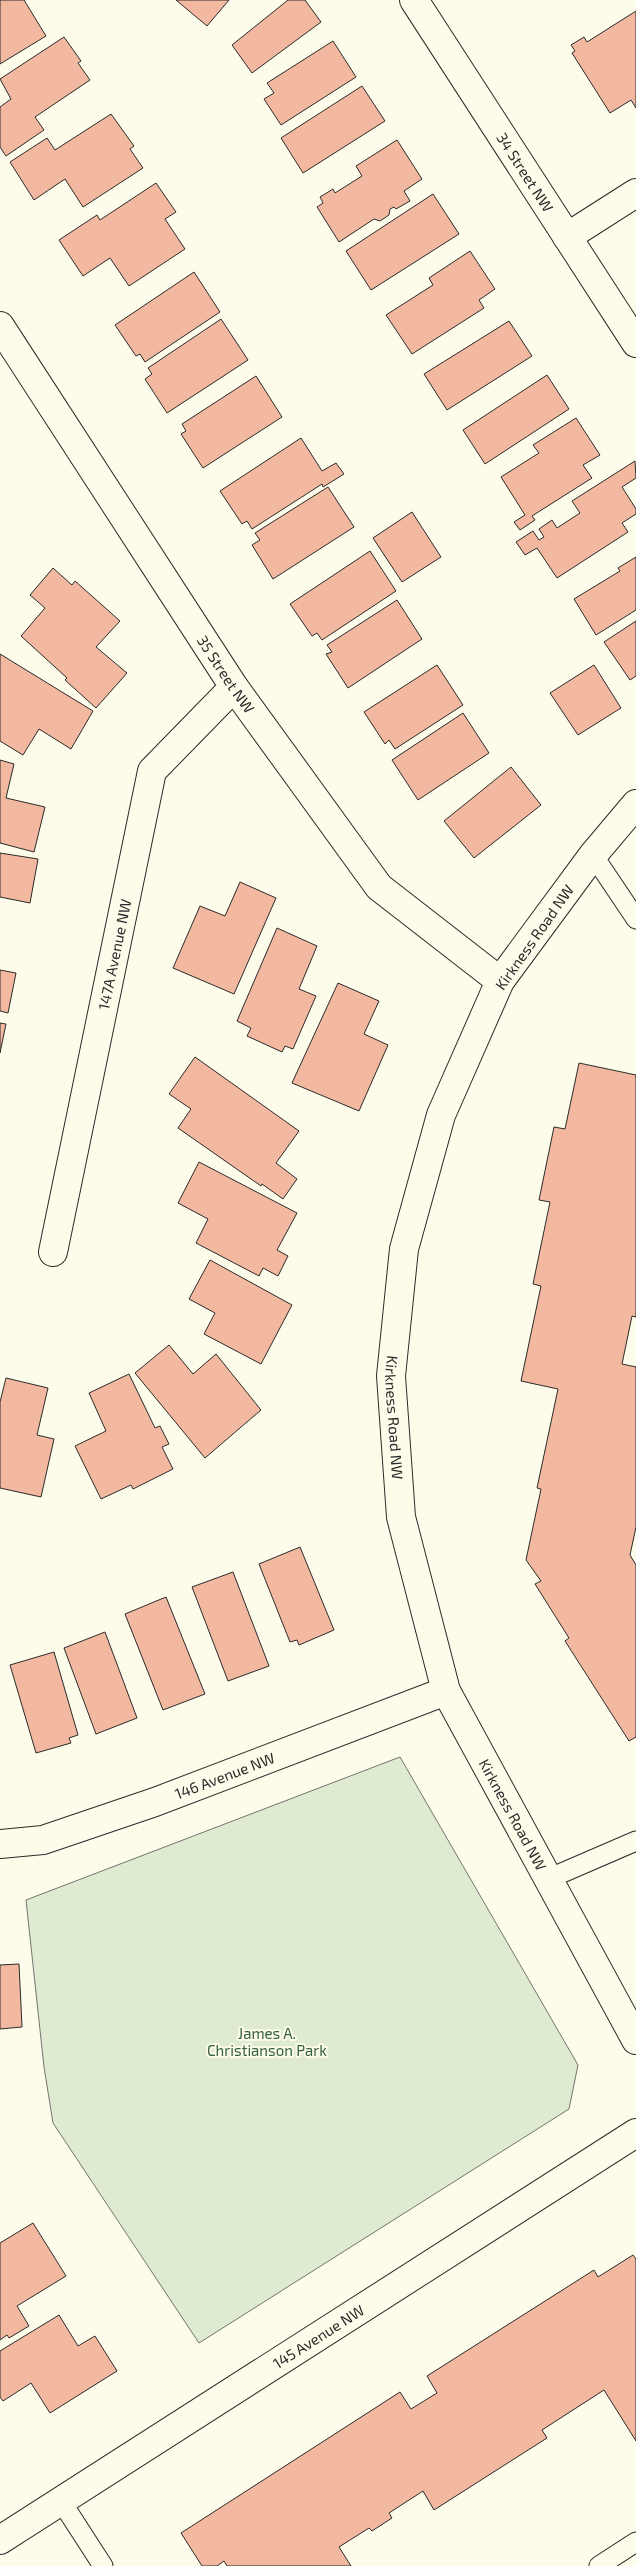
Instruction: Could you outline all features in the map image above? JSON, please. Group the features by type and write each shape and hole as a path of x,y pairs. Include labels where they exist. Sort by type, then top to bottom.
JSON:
{"street":[{"name":"34 Street NW","path":"414,0 636,343"},
{"path":"567,237 636,193"},
{"name":"35 Street NW","path":"0,326 234,687 379,887 500,981"},
{"name":"147A Avenue NW","path":"53,1252 152,771 234,687"},
{"name":"Kirkness Road NW","path":"636,804 593,855 500,981 438,1124 404,1249 391,1376 401,1518 446,1691 636,2040"},
{"name":"146 Avenue NW","path":"0,1844 43,1840 145,1805 446,1691"},
{"name":"145 Avenue NW","path":"0,2540 636,2133"}],"lane":[{"path":"593,855 636,919"},
{"path":"548,1879 636,1841"},
{"path":"61,2501 103,2566"},
{"path":"599,2566 636,2542"}],"green space":[{"name":"James A. Christianson Park","path":"400,1757 578,2065 569,2109 199,2343 53,2123 44,2067 26,1900"}],"building":[{"path":"0,0 24,0 46,36 0,64"},
{"path":"176,0 229,0 207,26"},
{"path":"288,0 305,0 321,22 252,73 232,45"},
{"path":"636,11 636,108 631,100 610,113 572,53 575,51 571,45 584,37 587,42"},
{"path":"64,37 81,61 78,63 90,80 35,117 44,130 6,156 0,147 0,107 11,99 0,79"},
{"path":"333,41 356,77 281,125 264,99 274,93 267,83"},
{"path":"362,86 385,121 303,173 281,138"},
{"path":"111,114 134,146 130,149 143,168 83,207 65,179 34,200 10,162 47,138 55,150"},
{"path":"397,140 422,179 404,191 410,201 396,209 394,207 390,209 389,215 380,221 374,219 339,242 317,207 323,203 320,197 333,189 335,193 362,176 356,166"},
{"path":"156,183 176,212 165,219 185,249 129,286 110,258 83,276 59,240 97,215 100,220"},
{"path":"433,194 459,234 371,290 346,251"},
{"path":"470,251 495,289 479,300 484,308 412,354 386,315 433,285 429,278"},
{"path":"194,272 220,312 145,362 140,354 136,356 115,325"},
{"path":"221,319 248,360 167,413 145,379 152,374 148,368"},
{"path":"509,321 532,356 447,410 424,374"},
{"path":"547,375 569,409 485,464 463,430"},
{"path":"256,376 282,417 203,468 181,434 186,431 182,424"},
{"path":"576,418 600,455 583,465 592,478 532,516 535,520 520,530 514,522 525,515 501,477 539,453 533,445"},
{"path":"301,438 322,471 336,463 344,474 323,487 322,484 252,529 247,521 242,524 220,491"},
{"path":"635,461 636,478 622,487 636,509 636,514 622,523 628,532 557,578 537,548 525,555 516,542 533,531 539,540 544,537 539,529 552,520 557,528 580,513 572,501"},
{"path":"328,487 354,527 273,579 252,545 260,540 255,533"},
{"path":"412,512 441,557 402,582 373,538"},
{"path":"370,551 396,591 322,640 317,633 312,636 290,604"},
{"path":"636,557 636,610 596,635 574,599 620,571 618,568"},
{"path":"53,568 72,585 75,581 120,621 96,647 127,673 96,708 65,680 67,678 21,636 45,608 30,595"},
{"path":"397,600 422,639 348,688 326,654 332,652 327,645"},
{"path":"636,621 636,676 630,680 604,642"},
{"path":"0,654 93,711 71,749 39,729 23,755 0,741"},
{"path":"437,665 463,705 395,749 389,740 385,744 364,712"},
{"path":"594,665 621,708 578,735 550,693"},
{"path":"463,713 489,753 418,800 392,760"},
{"path":"0,760 14,764 6,798 45,807 34,852 0,843"},
{"path":"511,767 541,805 474,858 444,821"},
{"path":"0,853 38,859 30,903 0,897"},
{"path":"240,882 276,898 234,994 173,968 200,906 225,916"},
{"path":"277,928 317,946 299,989 316,996 293,1049 285,1046 282,1052 247,1036 251,1028 237,1021"},
{"path":"0,970 16,973 8,1013 0,1011"},
{"path":"338,983 379,1001 364,1034 388,1045 359,1111 292,1083"},
{"path":"0,1023 6,1024 0,1053"},
{"path":"195,1057 299,1131 276,1163 297,1179 283,1199 262,1184 261,1186 178,1128 191,1109 169,1094"},
{"path":"579,1063 636,1075 636,1317 632,1316 622,1364 636,1367 636,1527 630,1555 636,1565 636,1737 629,1741 565,1641 569,1638 535,1584 541,1581 526,1560 541,1489 537,1488 558,1389 521,1381 541,1286 533,1284 550,1202 539,1200 554,1127 565,1129"},
{"path":"199,1162 297,1213 277,1250 288,1256 278,1276 263,1268 259,1276 196,1243 208,1219 178,1203"},
{"path":"210,1260 292,1305 261,1364 204,1334 215,1313 189,1299"},
{"path":"169,1345 193,1374 216,1354 261,1410 205,1458 135,1373"},
{"path":"129,1374 155,1428 160,1426 169,1444 162,1447 173,1469 133,1489 131,1485 101,1499 75,1446 106,1431 89,1393"},
{"path":"6,1378 48,1388 37,1435 54,1439 41,1497 0,1488 0,1402"},
{"path":"300,1547 334,1630 299,1645 297,1640 290,1642 259,1564"},
{"path":"233,1572 269,1666 228,1681 192,1587"},
{"path":"166,1597 205,1694 163,1710 125,1614"},
{"path":"105,1632 137,1718 96,1734 64,1648"},
{"path":"54,1652 78,1735 69,1738 71,1743 36,1753 10,1665"},
{"path":"19,1964 22,2027 0,2029 0,1965"},
{"path":"33,2223 66,2276 17,2306 29,2326 9,2338 7,2335 0,2340 0,2243"},
{"path":"633,2255 636,2259 636,2441 604,2390 542,2430 547,2438 434,2510 423,2491 389,2513 392,2518 372,2531 369,2528 339,2547 351,2566 227,2566 224,2561 217,2566 202,2566 181,2533 400,2392 411,2409 437,2393 427,2376 594,2270 598,2277"},
{"path":"59,2315 78,2346 95,2336 117,2371 50,2413 31,2383 3,2401 0,2397 0,2351"}]}
